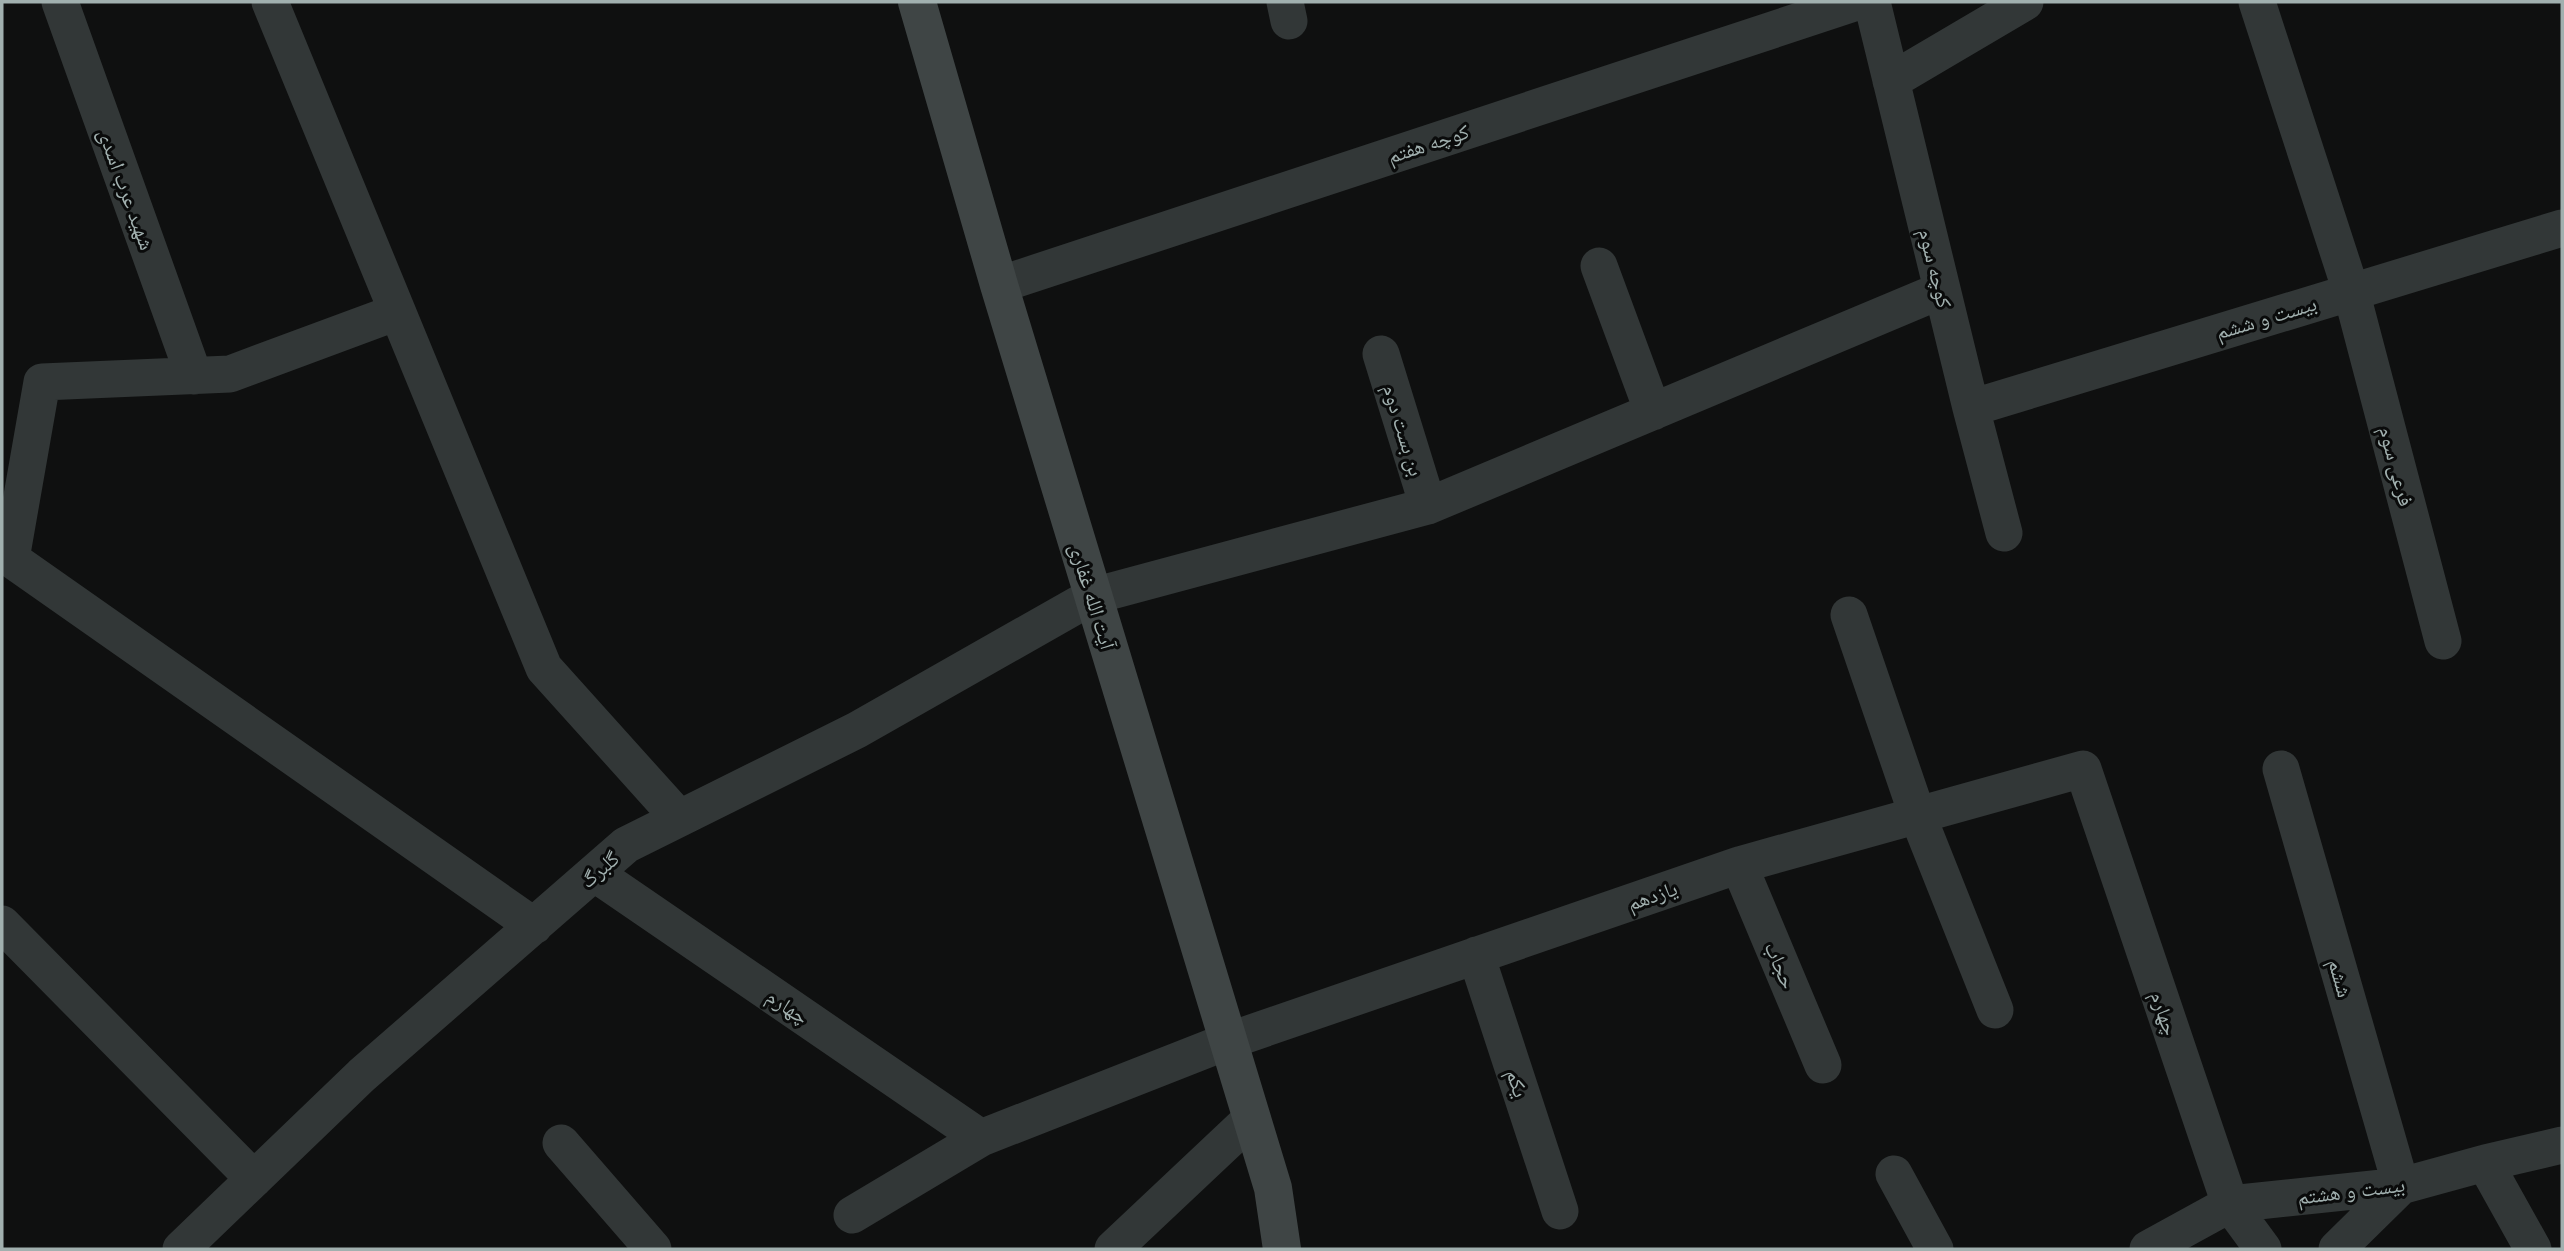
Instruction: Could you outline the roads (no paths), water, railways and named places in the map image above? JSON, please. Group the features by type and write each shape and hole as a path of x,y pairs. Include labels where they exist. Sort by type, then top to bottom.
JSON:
{"street":[{"name":"شهید عرب اسدی","path":"60,2 194,376"},
{"path":"270,2 544,668 679,818"},
{"name":"آیت الله غفاری","path":"917,2 999,285 1273,1188 1282,1249"},
{"name":"کوچه هفتم","path":"999,285 1857,2"},
{"name":"کوچه سوم","path":"1872,2 2004,533"},
{"path":"1891,81 2025,2"},
{"name":"فرعی سوم","path":"2257,2 2351,291 2443,641"},
{"name":"بیست و ششم","path":"1971,408 2562,228"},
{"path":"1599,266 1653,412"},
{"name":"گلبرگ","path":"181,1249 362,1075 626,845 857,730 1093,596 1428,506 1942,290"},
{"path":"397,312 230,374 41,382 11,559 534,926"},
{"name":"بن بست دوم","path":"1381,354 1428,506"},
{"path":"1849,615 1917,814 1995,1010"},
{"name":"یازدهم","path":"852,1215 981,1138 1228,1041 1738,865 2082,769"},
{"name":"چهارم","path":"2082,769 2230,1204 2263,1249"},
{"name":"ششم","path":"2281,769 2401,1186"},
{"name":"حجاب","path":"1738,865 1823,1065"},
{"name":"چهارم","path":"594,873 981,1138"},
{"path":"2,924 254,1179"},
{"name":"یکم","path":"1476,955 1560,1211"},
{"path":"1113,1249 1251,1119"},
{"path":"561,1143 653,1249"},
{"name":"بیست و هشتم","path":"2147,1249 2230,1204 2401,1186 2562,1145"},
{"path":"2485,1163 2533,1249"},
{"path":"1894,1174 1936,1249"},
{"path":"2337,1249 2401,1186"},
{"name":"آیت الله غفاری","path":"1273,1188 1310,1249"}]}
